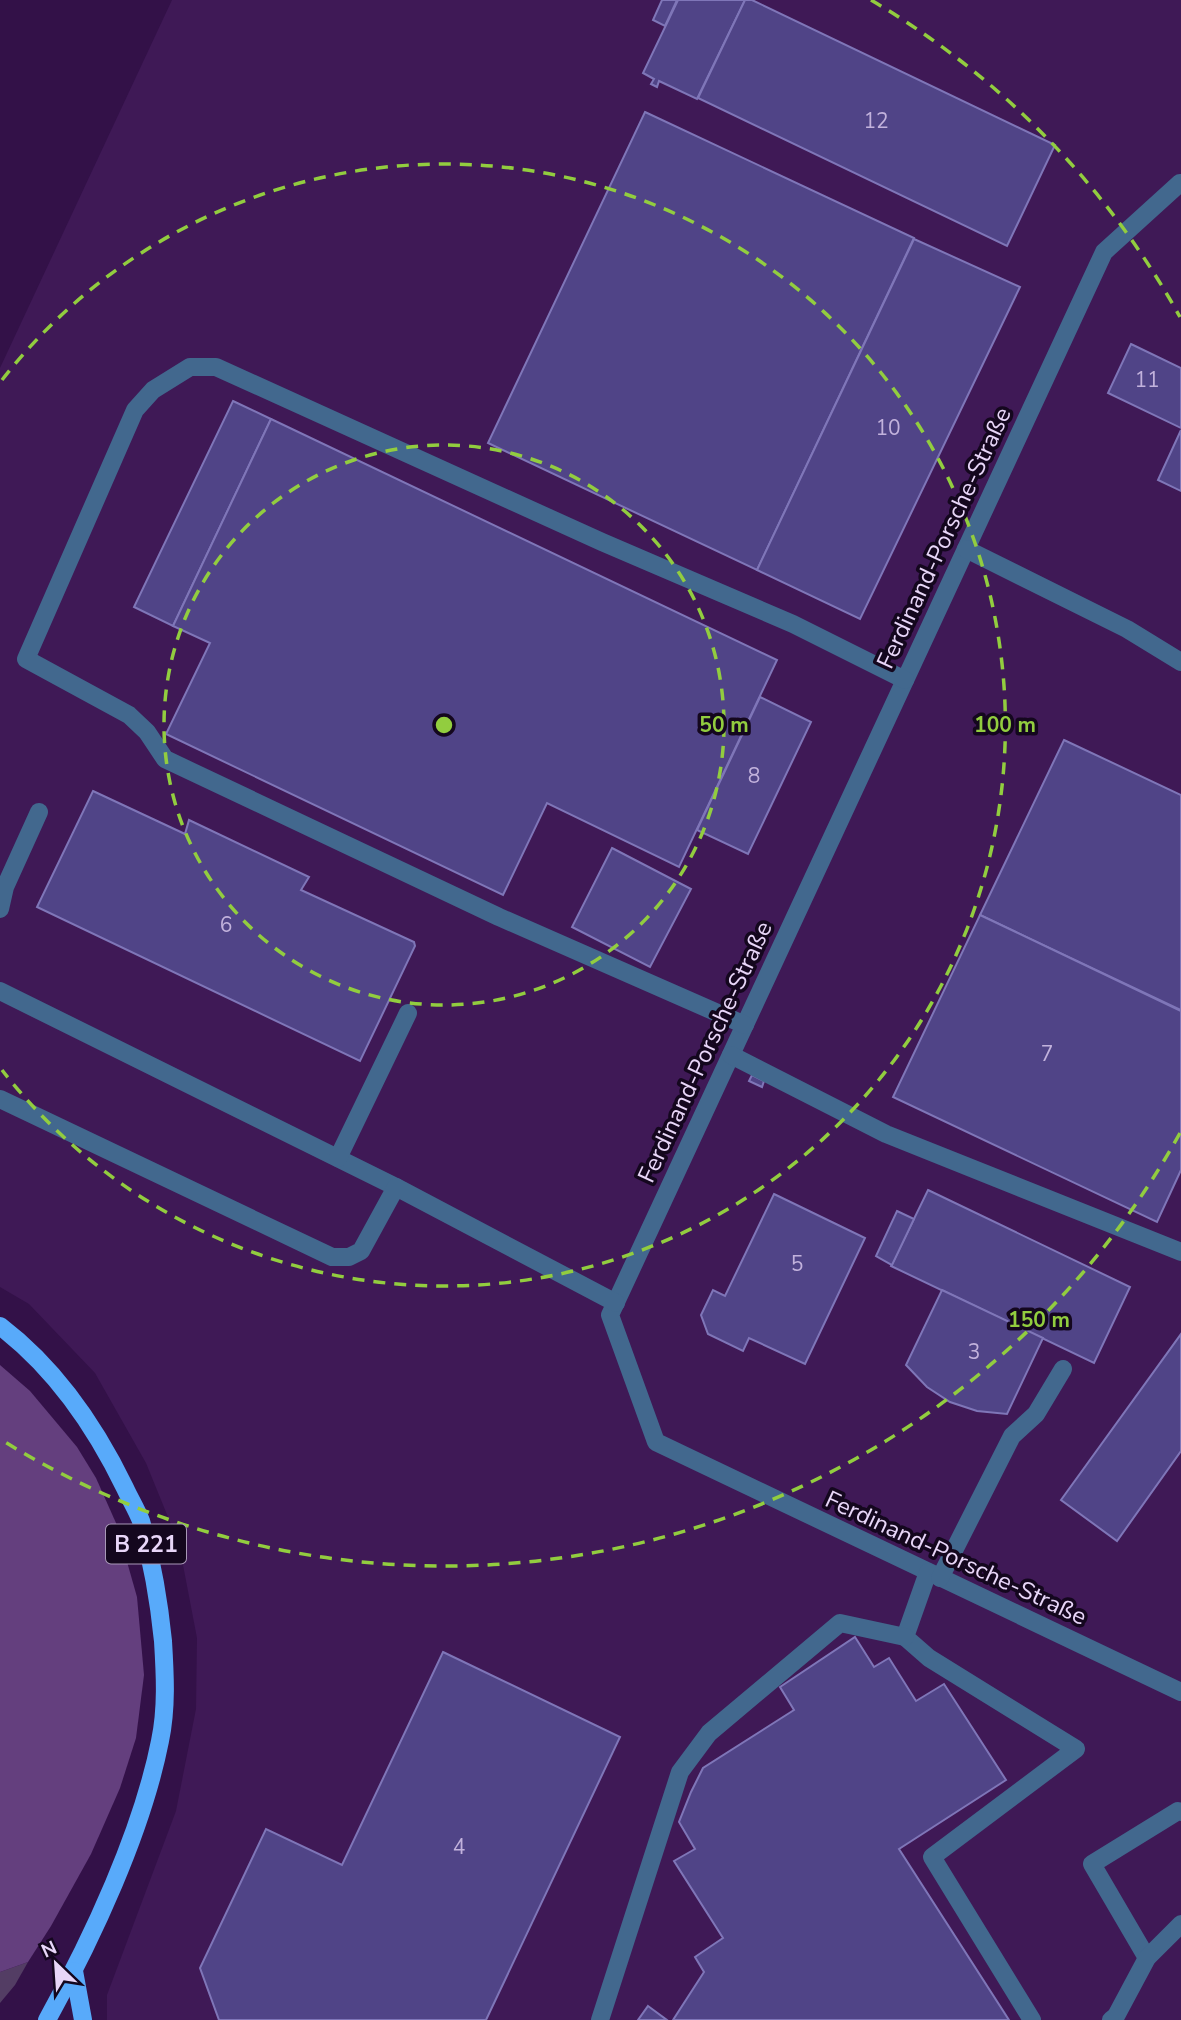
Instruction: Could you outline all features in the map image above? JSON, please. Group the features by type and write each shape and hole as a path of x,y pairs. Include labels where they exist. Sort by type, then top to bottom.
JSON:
{"main road":[{"name":"B 221","path":"0,1326 17,1339 75,1402 114,1464 140,1519 159,1600 166,1678 160,1740 143,1805 74,1971 47,2020"},
{"path":"74,1971 83,2020"}],"street":[{"name":"Ferdinand-Porsche-Straße","path":"1180,183 1104,252 610,1315 656,1442 1181,1692"},
{"path":"745,1025 499,917 164,759 146,732 129,715 26,659 135,410 153,390 190,367 216,367 793,624 905,680"},
{"path":"966,549 1127,629 1181,662"},
{"path":"0,909 5,887 39,812"},
{"path":"0,992 396,1187 616,1303"},
{"path":"338,1158 408,1013"},
{"path":"731,1055 886,1134 1181,1252"},
{"path":"0,1099 332,1257 349,1257 361,1251 396,1187"},
{"path":"905,1637 934,1575 1013,1436 1036,1414 1063,1369"},
{"path":"600,2020 680,1772 709,1733 840,1623 905,1637 929,1658 1076,1749 932,1857 1032,2020"},
{"path":"1147,1958 1092,1864 1178,1811 1181,1812"},
{"path":"1111,2020 1147,1958 1181,1924"}],"shaded area":[{"path":"172,0 1181,0 1181,2020 107,2020 107,1995 176,1811 196,1709 197,1638 179,1544 146,1463 95,1373 29,1304 0,1287 0,368"},
{"path":"0,1365 30,1391 77,1447 96,1478 116,1523 137,1597 144,1675 136,1738 120,1788 91,1854 28,1962 0,1972"},
{"path":"28,1962 15,1985 0,2003 0,1972"}],"building":[{"path":"662,0 677,0 665,26 653,20"},
{"path":"678,0 745,0 697,99 659,81 657,87 651,84 654,79 643,73"},
{"path":"745,0 752,0 1055,145 1007,246 698,98"},
{"path":"645,112 914,238 757,570 488,443"},
{"path":"914,239 1020,287 860,619 757,570"},
{"path":"1131,344 1181,368 1181,428 1108,393"},
{"path":"233,401 271,419 173,626 134,607"},
{"path":"271,419 777,660 679,867 547,803 503,895 166,734 210,643 173,626"},
{"path":"1181,430 1181,491 1158,480"},
{"path":"760,697 811,722 748,854 697,830"},
{"path":"1064,740 1181,795 1181,1010 980,915"},
{"path":"93,791 185,834 189,820 309,877 301,890 414,942 415,946 360,1061 37,907"},
{"path":"612,848 691,889 650,967 572,927"},
{"path":"980,915 1181,1011 1181,1170 1157,1222 893,1097"},
{"path":"752,1075 764,1081 762,1087 749,1081"},
{"path":"928,1190 1130,1287 1094,1363 891,1266"},
{"path":"774,1194 865,1238 805,1364 749,1338 743,1351 708,1334 701,1315 713,1290 725,1296"},
{"path":"897,1211 914,1219 892,1265 876,1256"},
{"path":"942,1290 1043,1338 1007,1414 977,1411 950,1402 927,1387 906,1365"},
{"path":"1181,1334 1181,1451 1117,1541 1061,1500"},
{"path":"855,1637 874,1667 889,1658 916,1701 944,1684 1006,1780 899,1849 1009,2020 673,2020 704,1972 695,1957 723,1938 674,1861 695,1849 679,1822 691,1792 703,1768 794,1710 780,1687"},
{"path":"443,1652 620,1737 486,2020 219,2020 200,1968 266,1829 342,1865"},
{"path":"648,2006 667,2020 638,2020"}]}
